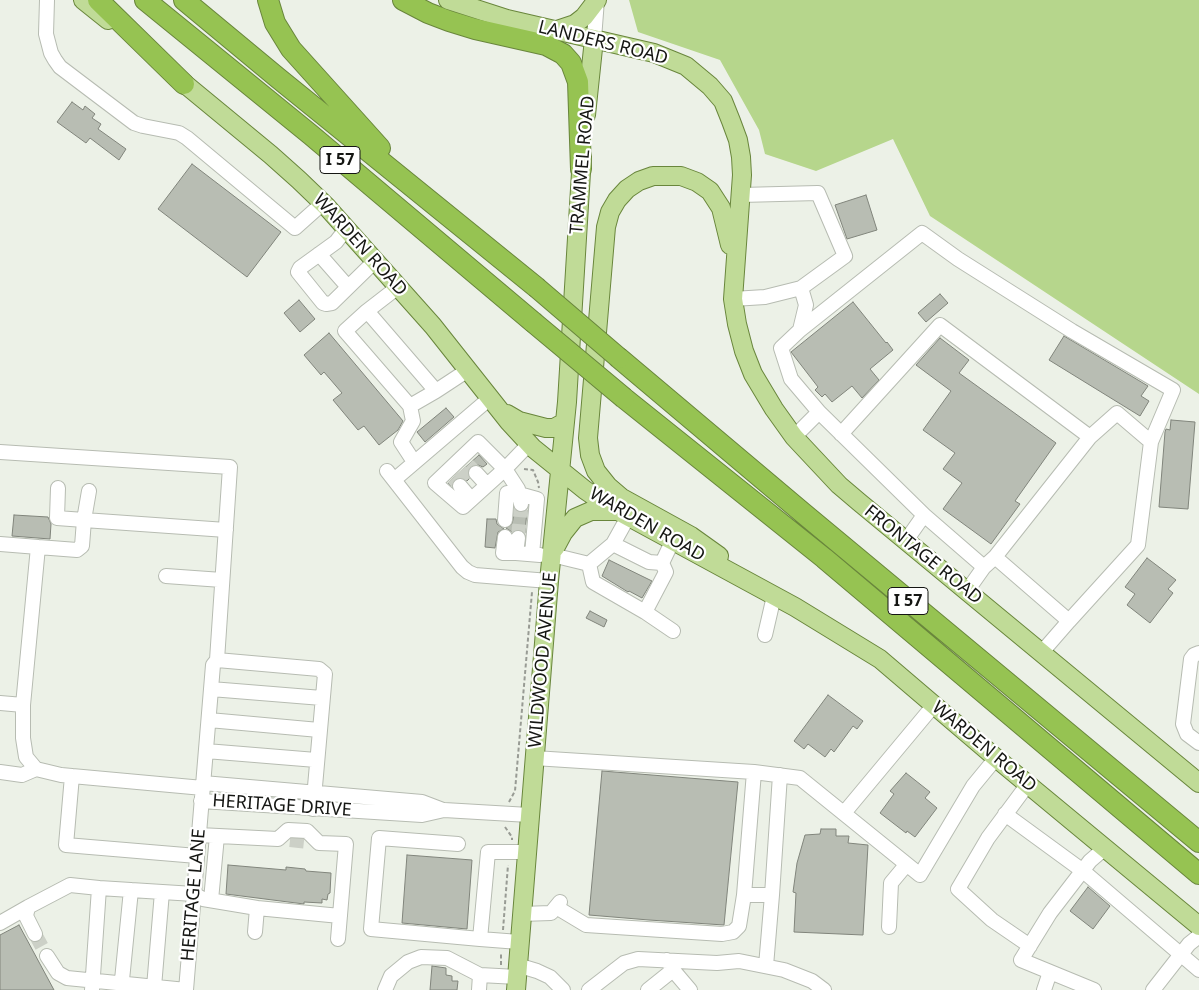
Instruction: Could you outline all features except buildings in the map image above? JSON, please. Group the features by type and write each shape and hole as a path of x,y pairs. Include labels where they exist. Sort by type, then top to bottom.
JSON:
{"highway":[{"path":"98,0 184,84"},
{"name":"I 57","path":"145,0 310,135 624,398 824,558 1199,874"},
{"name":"I 57","path":"184,0 536,286 803,514 1199,842"},
{"path":"268,0 275,22 291,49 414,187"},
{"path":"404,0 428,13 449,21 483,31 546,45 564,54 571,63 578,82 581,169"}],"main road":[{"name":"WARDEN ROAD","path":"84,0 271,155 322,203 433,326 529,444 560,470 585,490 623,514 830,627 880,659 1199,926"},
{"name":"LANDERS ROAD","path":"448,0 507,19 654,52 686,66 710,86 722,101 738,140 742,175 734,270"},
{"path":"557,30 575,24 584,17 597,0"},
{"name":"TRAMMEL ROAD","path":"571,330 581,169 594,39"},
{"path":"734,270 722,208 710,191 697,182 681,176 666,174 639,181 627,189 610,212 606,227 588,438 590,455 596,471 608,486 622,498 691,536 774,596"},
{"name":"FRONTAGE ROAD","path":"734,270 733,299 744,351 753,374 794,437 839,485 1199,783"},
{"name":"WILDWOOD AVENUE","path":"512,977 511,942 521,914 518,852 529,815 534,758 541,581 552,555 544,502 560,470 571,330"},
{"path":"495,404 518,421 546,428 554,428 565,422"},
{"path":"552,555 562,533 575,518 591,511 623,514"}],"street":[{"path":"48,0 46,34 55,60 60,67 134,123 180,133 295,228 322,203"},
{"name":"TRAMMEL ROAD","path":"594,39 597,0"},
{"path":"733,299 765,297 801,288 845,256 818,193 741,195"},
{"path":"346,229 336,242 300,268 298,272 323,302 326,304 332,303 375,261"},
{"path":"984,567 924,515 819,412 791,379 781,348 800,330 922,233 958,259 1072,331 1173,390 1151,442 1138,545 1042,652"},
{"path":"319,254 348,287"},
{"path":"398,287 345,331 410,406 413,421 401,442 414,462"},
{"path":"800,330 806,305 801,288"},
{"path":"367,311 436,391"},
{"path":"841,434 940,325 1090,437"},
{"path":"410,406 468,370"},
{"path":"495,404 414,462 391,475 462,567 468,572 475,575 541,581"},
{"path":"794,437 819,412"},
{"path":"967,591 984,567 995,557 1090,437 1117,414 1151,442"},
{"path":"520,499 518,489 505,469 478,442 461,472 434,483 463,507 505,469 529,444"},
{"name":"HERITAGE LANE","path":"0,452 230,467 218,660 213,665 186,990"},
{"path":"461,472 478,493"},
{"path":"461,472 478,493"},
{"path":"58,488 57,518 226,530"},
{"path":"0,544 78,550 82,546 89,491"},
{"path":"505,520 507,493 520,499 537,499 544,502 532,554"},
{"path":"589,564 613,544 623,514"},
{"path":"906,542 924,515"},
{"path":"511,537 504,553 552,555 589,564"},
{"path":"646,612 666,572 662,563 672,542"},
{"path":"613,544 650,562 662,563"},
{"path":"36,769 26,757 23,738 23,705 38,547"},
{"path":"995,557 1068,621"},
{"path":"589,564 593,582 646,612 672,631"},
{"path":"166,576 222,580"},
{"path":"765,635 774,596"},
{"path":"1199,653 1191,659 1183,724 1187,734 1199,743"},
{"path":"218,660 318,669 325,674 313,809"},
{"path":"211,689 322,698"},
{"path":"0,703 23,705"},
{"path":"844,813 934,705"},
{"path":"209,720 319,730"},
{"path":"206,751 316,760"},
{"path":"534,758 754,772 800,778 920,875 973,786 996,758"},
{"path":"0,772 22,775 36,769 72,776 203,790"},
{"path":"521,914 551,913 558,904 586,925 722,934 733,932 739,926 744,895 754,772"},
{"path":"766,966 780,775"},
{"path":"72,776 66,845 197,856"},
{"path":"1028,784 988,838 958,889 992,920 1030,946"},
{"name":"HERITAGE DRIVE","path":"203,790 314,793 422,802 444,810"},
{"name":"HERITAGE DRIVE","path":"203,790 313,809 422,815 444,810 529,815"},
{"path":"1005,814 1083,871 1199,970"},
{"path":"199,835 284,840 288,830 307,831 314,842 346,844 338,939"},
{"path":"211,900 216,836"},
{"path":"458,844 379,838 371,928 511,942"},
{"path":"1094,990 1021,960 1050,913 1083,871 1105,848"},
{"path":"480,939 488,852 518,852"},
{"path":"889,927 891,883 906,865"},
{"path":"0,923 70,885 194,894 203,899 257,908 340,916"},
{"path":"92,986 99,888"},
{"path":"121,987 131,890"},
{"path":"161,988 162,892"},
{"path":"744,895 772,896"},
{"path":"28,907 26,916 35,934"},
{"path":"255,932 257,908"},
{"path":"1153,990 1181,954 1199,936"},
{"path":"47,956 58,973 92,986 186,990"},
{"path":"385,990 391,976 408,962 421,958 447,958 480,975 512,977 537,971 550,977 563,990"},
{"path":"589,990 624,963 638,959 670,965 739,961 784,970 812,981 824,990"},
{"path":"648,990 670,965"},
{"path":"670,965 690,990"},
{"path":"1044,990 1050,972"},
{"path":"479,990 480,975"}],"path":[{"path":"524,469 533,470 544,502"},
{"path":"502,803 510,802 515,791 541,581"},
{"path":"505,827 512,837 518,852 511,942 512,977"}],"green space":[{"path":"629,0 1199,0 1199,394 930,216 893,139 816,171 765,154 759,130 720,60 638,32"}],"tunnel":[{"path":"468,465 476,473"},
{"path":"460,471 467,480"},
{"path":"453,478 460,486"},
{"path":"518,538 521,504"},
{"path":"290,840 309,842"},
{"path":"35,934 47,956"}]}
